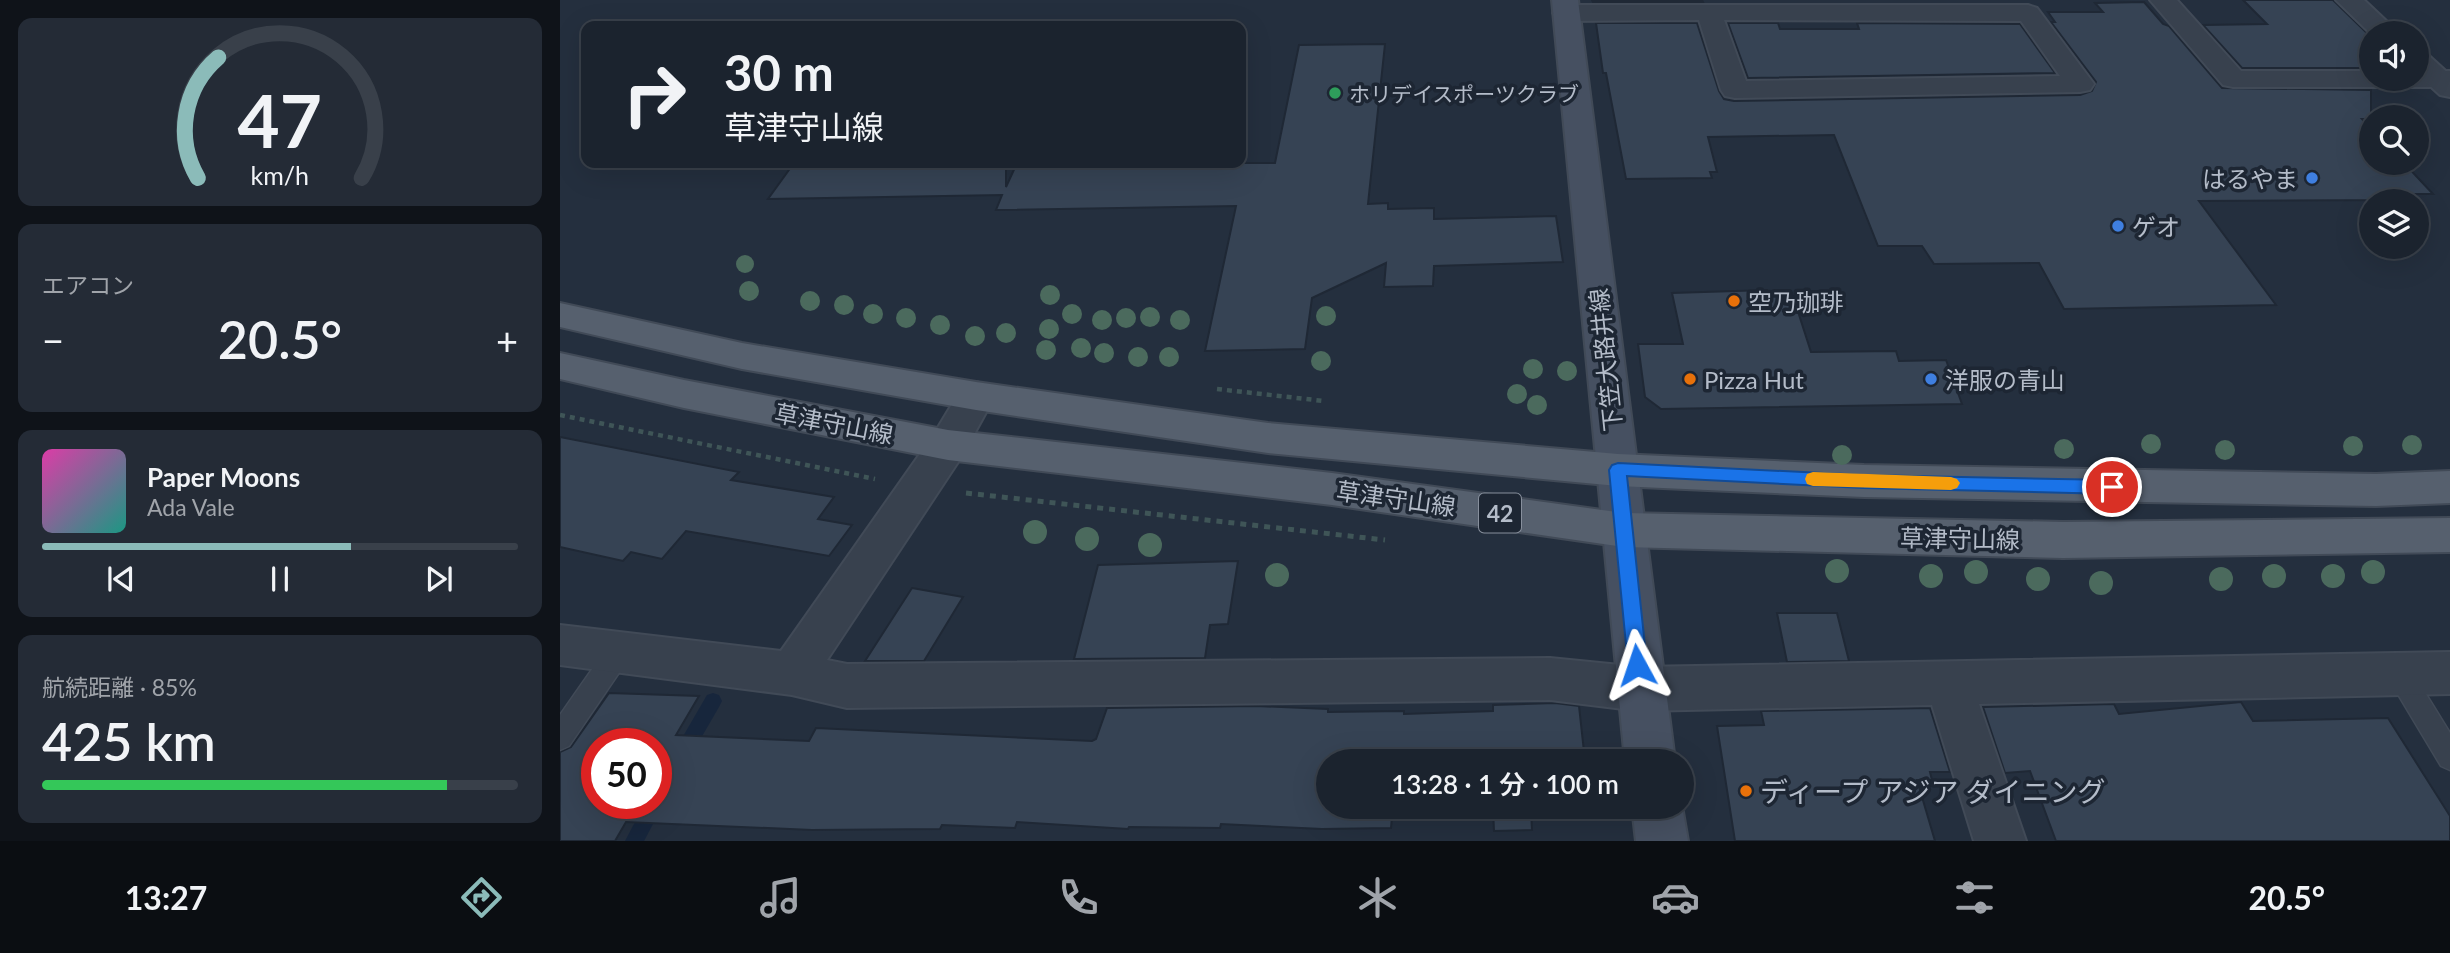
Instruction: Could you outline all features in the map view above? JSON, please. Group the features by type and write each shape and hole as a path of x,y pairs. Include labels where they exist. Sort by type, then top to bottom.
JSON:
{"main road":[{"name":"下笠大路井線","path":"1566,7 1648,749"},
{"name":"草津守山線","path":"560,315 742,356 976,396 1268,438 1618,470 2043,486 2376,490 2450,487"},
{"name":"草津守山線","path":"560,366 684,394 948,445 1332,489 1624,530 2063,540 2450,535"},
{"path":"1659,819 1662,841"}],"street":[{"path":"2163,0 2233,79 2446,82"},
{"path":"2349,0 2373,21"},
{"path":"1566,7 1709,12 2028,13 2080,84 1735,90 1709,12"},
{"path":"2429,69 2446,82"},
{"path":"792,674 948,445 976,396"},
{"path":"560,645 792,674 847,686 1550,679 1640,689 2450,673"},
{"path":"1949,683 2000,841"}],"lane":[{"path":"560,737 618,653"},
{"path":"2399,673 2450,757"}],"path":[{"path":"1203,387 1326,401"}],"building":[{"path":"1592,0 1702,0 1703,2 1593,2"},
{"path":"2243,0 2333,0 2359,25 2359,68 2242,68 2203,25 2267,24"},
{"path":"2144,2 2163,24 2169,26 2222,88 2371,91 2371,105 2359,105 2359,175 2415,175 2428,189 2359,189 2359,200 2199,201 2276,305 2064,309 2039,263 1934,264 1922,246 1878,246 1834,135 1708,137 1717,172 1710,172 1712,178 1626,179 1606,73 1603,73 1596,23 1697,23 1719,91 1724,99 1734,101 2080,95 2092,91 2096,82 2051,22 2055,22 2048,12 2103,12 2095,3"},
{"path":"1728,23 1778,23 1780,29 1859,29 1857,23 2020,24 2055,73 1748,78"},
{"path":"1385,44 1368,204 1388,203 1388,209 1434,208 1434,219 1556,216 1563,262 1434,266 1433,286 1384,287 1386,263 1312,298 1305,349 1205,351 1236,206 996,210 1002,195 768,199 790,168 1006,168 1006,187 1015,168 1246,168 1246,163 1275,163 1299,45"},
{"path":"1767,290 1768,293 1792,293 1811,352 1896,351 1899,361 1946,360 1962,404 1661,409 1645,397 1638,344 1683,344 1672,293"},
{"path":"560,437 739,472 731,480 834,497 818,519 852,525 829,556 686,531 662,559 631,552 623,561 560,547"},
{"path":"1238,561 1228,624 1210,625 1205,658 1074,659 1098,565"},
{"path":"912,588 963,597 924,661 865,661"},
{"path":"1777,613 1837,613 1849,661 1787,662"},
{"path":"609,693 699,696 676,735 809,741 816,728 1092,741 1096,739 1107,708 1256,706 1328,709 1328,712 1404,711 1404,714 1493,711 1493,705 1555,703 1579,706 1584,749 1316,749 1316,819 1392,819 1391,828 1322,829 1221,824 1220,828 1128,829 1017,822 1015,828 942,825 940,829 812,830 626,822 615,841 560,841 560,752 571,747 581,733 581,819 672,819 672,728 584,728"},
{"path":"2241,702 2253,721 2388,718 2450,816 2450,841 2056,841 2030,771 2005,773 1983,707 2114,704 2119,714"},
{"path":"1930,708 1950,772 1930,772 1932,780 1917,780 1935,841 1735,841 1717,726 1764,725 1761,711"},
{"path":"1493,819 1531,819 1532,830 1494,831"}],"waterway":[{"path":"684,751 713,701"},
{"path":"634,841 646,819"}],"slow traffic":[{"path":"1813,479 1951,483"}],"place":[{"name":"ホリデイスポーツクラブ","path":"1335,93"},
{"name":"はるやま","path":"2312,178"},
{"name":"ゲオ","path":"2118,226"},
{"name":"空乃珈琲","path":"1734,301"},
{"name":"Pizza Hut","path":"1690,379"},
{"name":"洋服の青山","path":"1931,379"},
{"name":"ディープ アジア ダイニング","path":"1746,791"}],"route":[{"path":"1637,665 1618,470 1864,481 2112,487"}]}
